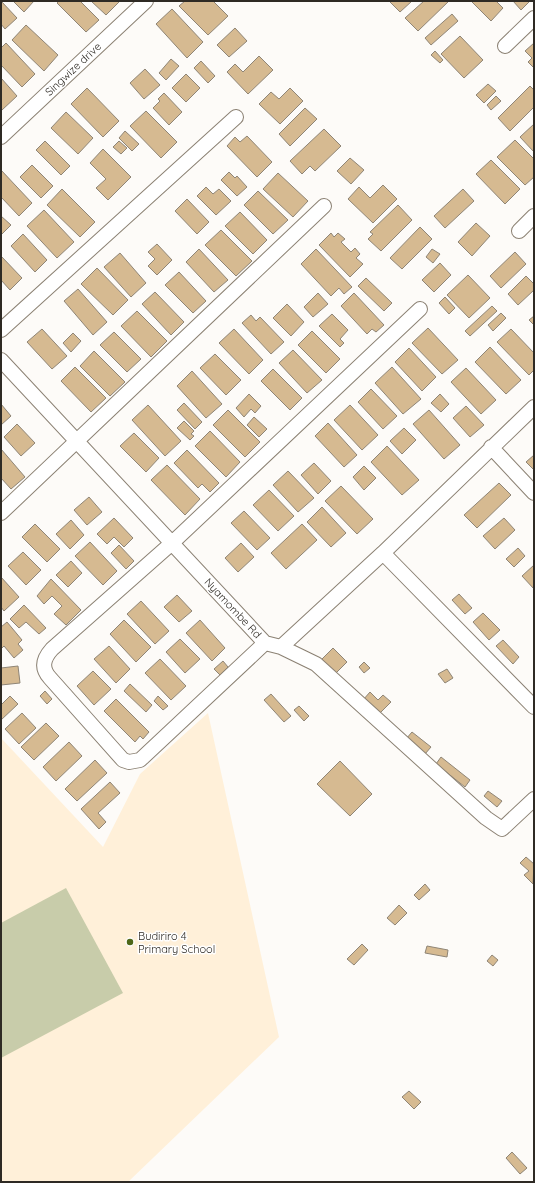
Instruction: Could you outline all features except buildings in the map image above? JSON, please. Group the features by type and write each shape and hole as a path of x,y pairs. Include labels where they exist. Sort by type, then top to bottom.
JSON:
{"street":[{"name":"Singwize drive","path":"1,137 146,1"},
{"path":"505,46 534,18"},
{"path":"1,330 236,117"},
{"path":"1,513 324,206"},
{"path":"519,231 534,216"},
{"path":"266,643 140,760 130,762 123,760 44,672 43,666 52,649 172,543 420,309"},
{"name":"Nyamombe Rd","path":"1,360 266,643 281,647 316,664 486,818 502,829 534,799"},
{"path":"281,647 384,553 534,407"},
{"path":"492,447 534,493"},
{"path":"384,553 534,707"}],"shaded area":[{"name":"Budiriro 4 Primary School","path":"208,713 279,1037 128,1182 1,1182 1,738 103,847 140,774"}],"green space":[{"path":"66,888 123,993 1,1058 1,923"}],"place":[{"name":"Budiriro 4 Primary School","path":"130,942"}]}
